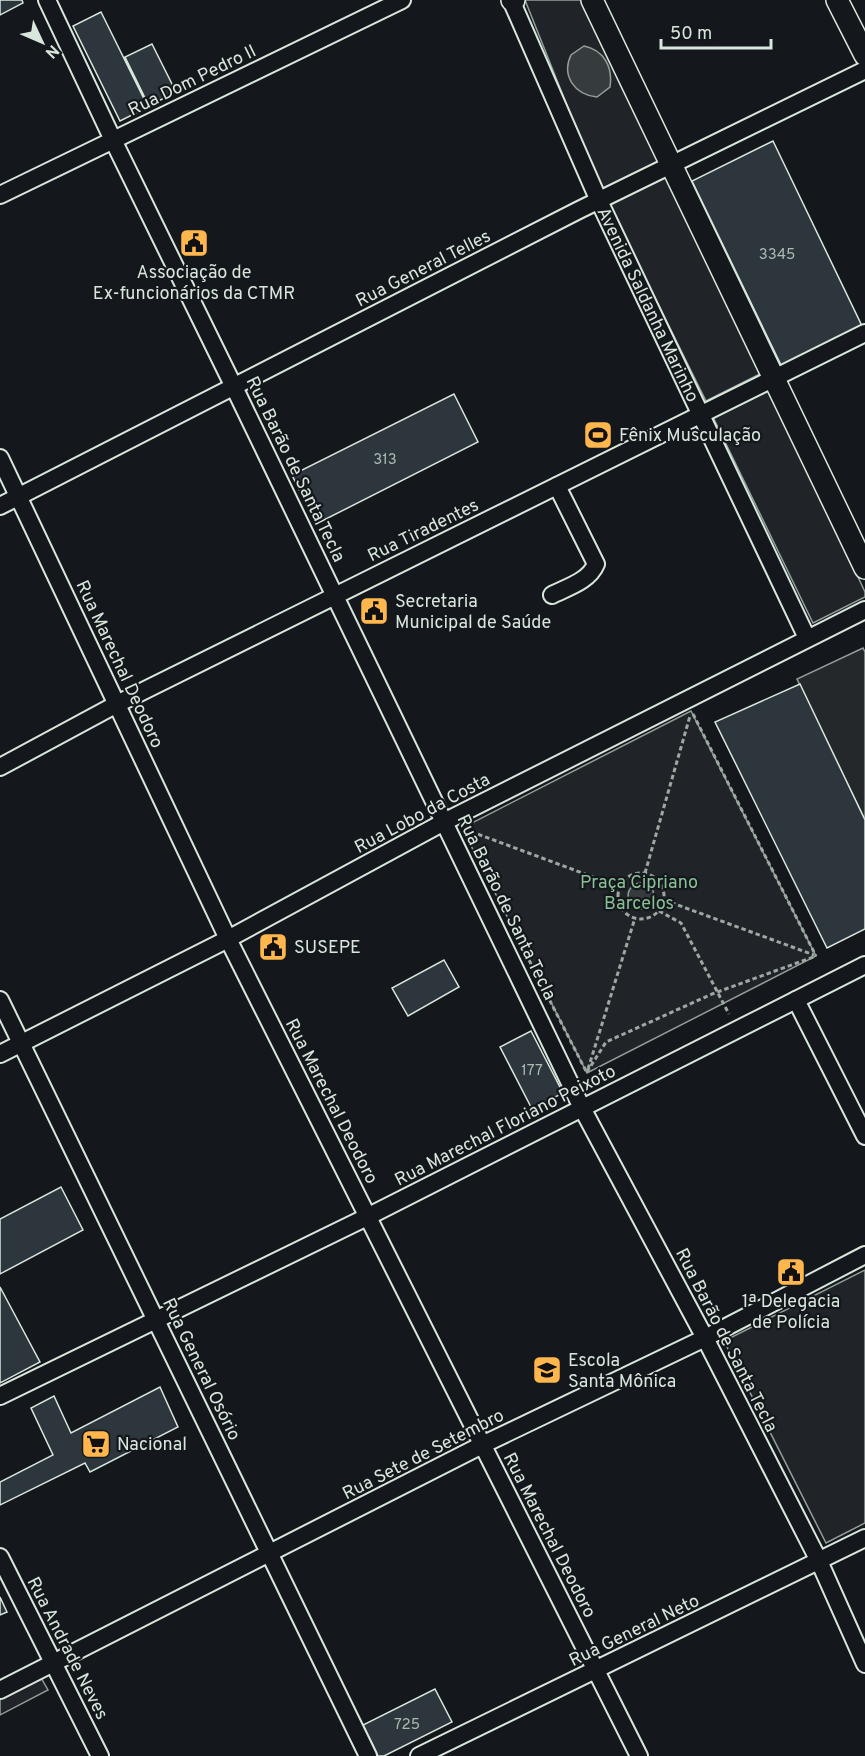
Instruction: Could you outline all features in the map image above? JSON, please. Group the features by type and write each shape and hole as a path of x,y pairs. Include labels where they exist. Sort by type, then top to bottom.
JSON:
{"main road":[{"path":"592,0 772,379 865,568"},
{"path":"837,0 865,55"}],"street":[{"name":"Rua Barão de Santa Tecla","path":"47,0 112,140 336,596 582,1108 705,1338 819,1561 865,1664"},
{"name":"Rua Dom Pedro II","path":"0,195 402,0"},
{"name":"Avenida Saldanha Marinho","path":"512,0 599,201 807,638"},
{"name":"Rua General Telles","path":"0,506 670,165 865,70"},
{"name":"Rua Tiradentes","path":"0,766 117,704 865,333"},
{"name":"Rua Marechal Deodoro","path":"0,458 228,939 639,1756"},
{"path":"552,595 584,579 594,570 596,564 557,486"},
{"name":"Rua Lobo da Costa","path":"0,1054 228,939 444,822 865,610"},
{"name":"Rua Marechal Floriano Peixoto","path":"0,1396 369,1216 865,965"},
{"name":"Rua General Osório","path":"0,1000 368,1756"},
{"path":"796,1000 865,1136"},
{"name":"Rua Sete de Setembro","path":"0,1690 482,1445 705,1338 865,1255"},
{"name":"Rua General Neto","path":"419,1756 865,1538"},
{"name":"Rua Andrade Neves","path":"0,1557 100,1756"}],"path":[{"path":"681,716 691,711"},
{"path":"645,873 691,711"},
{"path":"691,711 816,956"},
{"path":"462,828 473,823"},
{"path":"462,828 620,887"},
{"path":"462,828 468,838"},
{"path":"645,873 661,882 664,889 664,900 659,910 646,918 635,918 625,913 621,907 618,899 620,887 626,878 633,874 645,873"},
{"path":"664,900 816,956"},
{"path":"659,910 681,923 729,1014"},
{"path":"587,1073 635,918"},
{"path":"527,956 587,1073"},
{"path":"587,1073 606,1042 717,993 816,956"}],"green space":[{"path":"525,0 585,0 663,162 601,191"},
{"path":"666,174 762,373 706,401 608,203"},
{"path":"770,388 865,592 865,597 813,623 712,415"},
{"name":"Praça Cipriano Barcelos","path":"691,711 816,956 587,1073 462,828"},
{"path":"865,1270 865,1523 826,1543 724,1341"},
{"path":"40,1676 48,1690 0,1715 0,1696"}],"shaded area":[{"path":"584,46 602,55 610,73 610,87 597,97 582,93 569,77 568,63 571,55"},
{"path":"863,648 865,652 865,820 797,679"},
{"path":"641,883 650,887 654,896 650,905 641,909 632,905 628,896 632,887"}],"building":[{"path":"0,0 22,0 23,3 0,15"},
{"path":"101,12 148,107 120,121 73,26"},
{"path":"152,44 176,92 149,106 125,57"},
{"path":"773,141 862,326 782,367 692,181"},
{"path":"454,394 478,442 316,524 292,475"},
{"path":"800,684 865,820 865,929 827,948 715,722"},
{"path":"444,960 459,987 408,1016 392,988"},
{"path":"531,1031 563,1093 532,1109 500,1047"},
{"path":"61,1187 83,1230 0,1274 0,1219"},
{"path":"0,1287 40,1362 0,1383"},
{"name":"Nacional","path":"160,1387 178,1427 90,1472 85,1463 0,1505 0,1482 53,1455 31,1408 54,1396 71,1433"},
{"path":"0,1597 7,1612 0,1615"},
{"path":"435,1689 452,1722 384,1756 378,1756 363,1725"}],"place":[{"name":"Associação de Ex-funcionários da CTMR","path":"194,243"},
{"name":"Fênix Musculação","path":"598,435"},
{"name":"Secretaria Municipal de Saúde","path":"374,611"},
{"name":"SUSEPE","path":"273,947"},
{"name":"1ª Delegacia de Polícia","path":"791,1272"},
{"name":"Escola Santa Mônica","path":"547,1370"},
{"name":"Nacional","path":"96,1444"}]}
